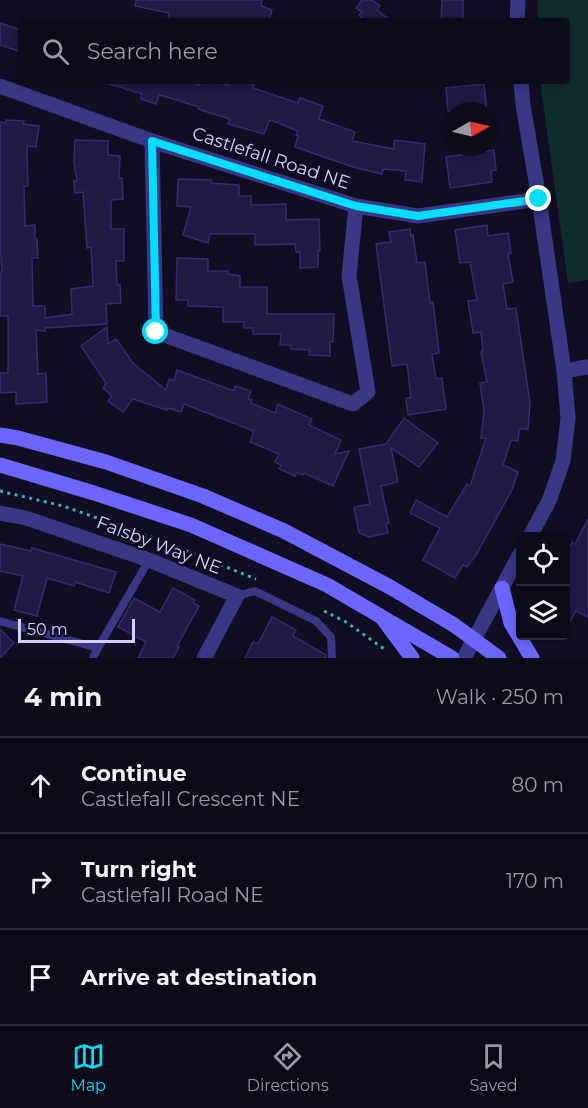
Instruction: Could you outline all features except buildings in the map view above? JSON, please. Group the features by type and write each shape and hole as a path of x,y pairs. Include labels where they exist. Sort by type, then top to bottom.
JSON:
{"main road":[{"path":"0,435 106,462 203,496 284,531 390,587 454,626 499,658"},
{"path":"0,465 191,525 327,585 452,658"},
{"path":"502,588 511,623 532,658"},
{"path":"381,616 412,658"}],"street":[{"path":"517,18 518,0"},
{"path":"521,84 564,371 568,418 563,461 549,501 533,532"},
{"name":"Castlefall Road NE","path":"0,86 152,141 356,206 418,216 539,199"},
{"path":"152,141 156,332 353,404 368,392 349,276 356,206"},
{"path":"564,371 588,367"},
{"name":"Falsby Way NE","path":"0,513 26,518 149,560 237,596 204,658"},
{"path":"464,658 516,562"}],"lane":[{"path":"93,658 149,560"},
{"path":"237,596 255,591 316,621 331,637 332,658"},
{"path":"0,621 98,648"}],"path":[{"path":"0,491 63,506 154,538 258,580"},
{"path":"317,608 346,622 391,654"}],"green space":[{"path":"538,0 588,0 588,280 568,283 540,84 570,84 570,18 538,18"}],"route":[{"path":"156,332 152,141 356,206 418,216 539,199"}]}
